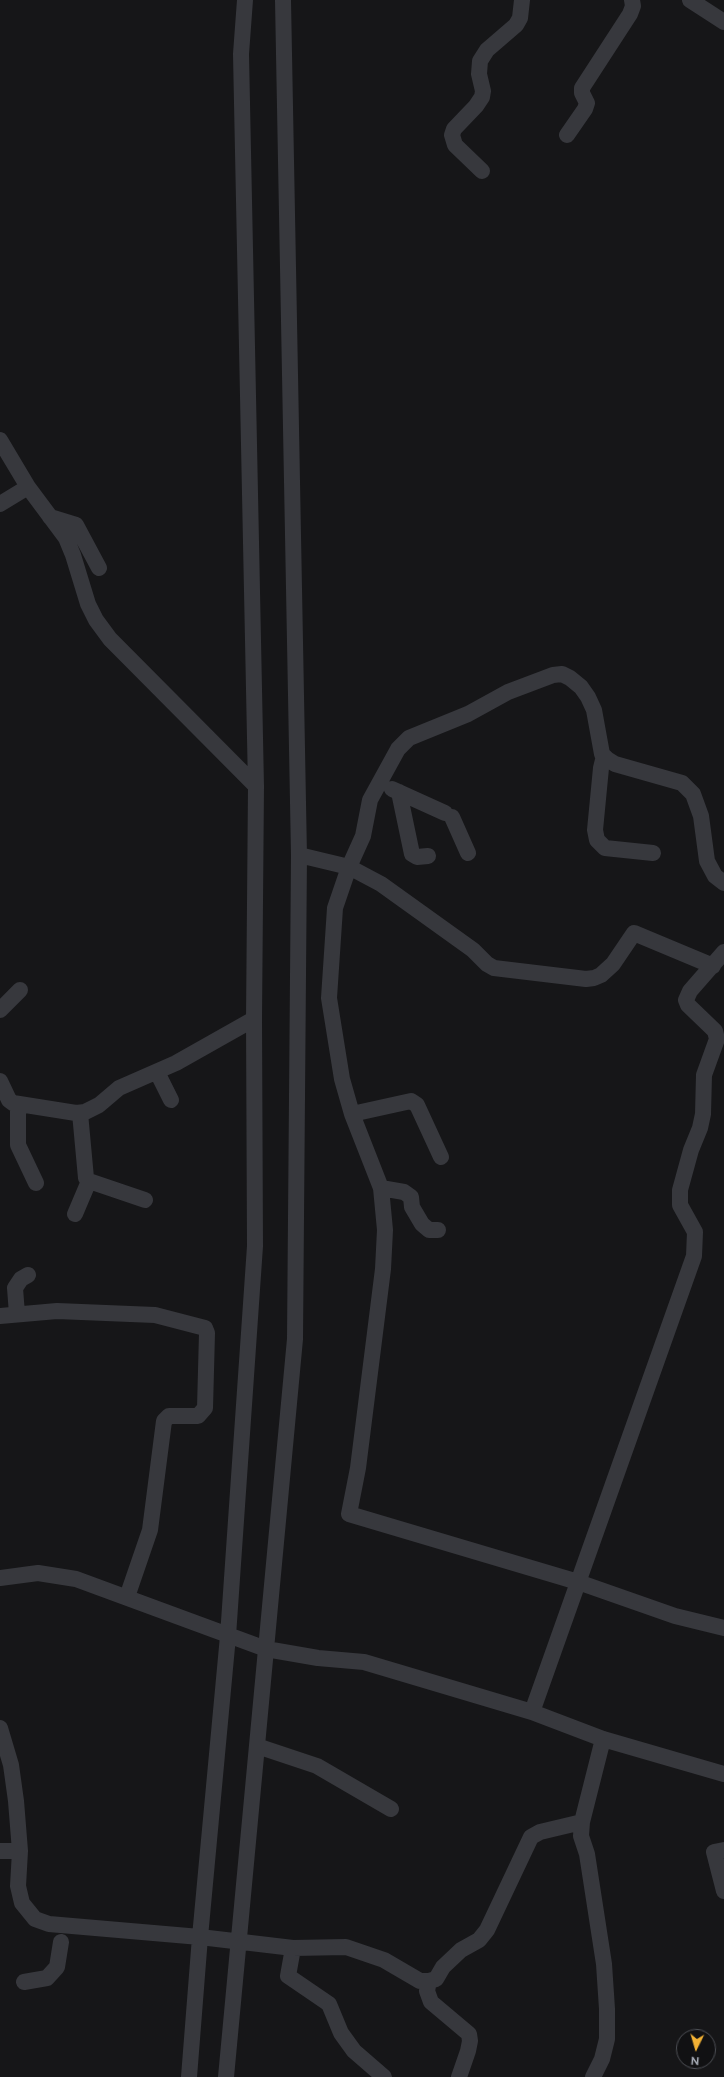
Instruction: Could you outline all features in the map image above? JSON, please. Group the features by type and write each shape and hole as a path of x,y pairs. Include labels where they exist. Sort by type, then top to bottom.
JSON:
{"street":[{"path":"189,2077 200,1937 228,1636 255,1246 254,1019 256,786 241,54 245,0"},
{"path":"226,2077 295,1339 299,855 283,0"},
{"path":"482,171 455,145 452,135 454,129 476,106 482,97 483,91 479,74 480,61 487,50 516,25 520,18 522,0"},
{"path":"567,134 585,109 587,103 582,93 582,88 630,14 632,0"},
{"path":"690,0 724,22"},
{"path":"0,440 28,487 66,538 73,555 88,604 96,620 106,633 256,786"},
{"path":"0,504 28,487"},
{"path":"50,517 76,525 99,568"},
{"path":"653,853 605,848 597,840 596,823 601,768 604,756 594,710 588,697 581,687 570,678 562,674 553,675 508,692 468,714 409,738 398,749 370,800 363,836 349,867 335,908 329,998 342,1079 352,1114 381,1188 385,1230 383,1269 358,1468 349,1514 578,1582 675,1616 724,1628"},
{"path":"604,756 614,764 682,784 693,794 701,816 707,861 715,876 724,883"},
{"path":"379,783 449,815 468,853"},
{"path":"399,792 412,854 417,857 428,856"},
{"path":"299,855 349,867 381,884 406,900 473,950 487,964 494,968 586,979 594,978 601,975 612,964 634,933 712,966"},
{"path":"532,1712 694,1256 695,1232 680,1205 680,1190 691,1150 700,1128 703,1114 704,1075 717,1040 715,1031 688,1006 686,1000 690,991 724,952"},
{"path":"0,1010 20,990"},
{"path":"0,1081 9,1100 18,1104 80,1113 85,1112 99,1105 119,1088 176,1063 254,1019"},
{"path":"157,1072 171,1100"},
{"path":"352,1114 411,1101 417,1105 441,1158"},
{"path":"18,1104 18,1145 36,1183"},
{"path":"80,1113 86,1178 89,1181 145,1200"},
{"path":"75,1214 89,1181"},
{"path":"381,1188 404,1192 411,1197 412,1207 422,1224 428,1230 438,1230"},
{"path":"17,1314 15,1288 21,1279 28,1275"},
{"path":"0,1316 57,1312 155,1315 204,1327 207,1333 204,1412 198,1416 169,1416 164,1421 150,1530 127,1597"},
{"path":"0,1578 38,1573 76,1579 266,1649 318,1658 364,1662 532,1712 603,1739 724,1774"},
{"path":"0,1728 11,1765 20,1851 18,1886 22,1903 35,1920 63,1934 200,1937 293,1948 346,1947 384,1960 420,1981 429,1982 436,1979 443,1967 461,1950 479,1940 487,1930 531,1837 540,1832 582,1822"},
{"path":"593,2077 602,2059 607,2039 606,2002 604,1964 587,1854 582,1836 582,1822 603,1739"},
{"path":"257,1746 317,1766 391,1809"},
{"path":"724,1850 714,1852 724,1891"},
{"path":"0,1851 20,1851"},
{"path":"24,1982 47,1978 57,1967 63,1934"},
{"path":"293,1948 288,1976 329,2004 341,2033 354,2052 384,2077"},
{"path":"429,1982 427,1991 431,2002 469,2034 470,2041 468,2051 459,2077"}]}
